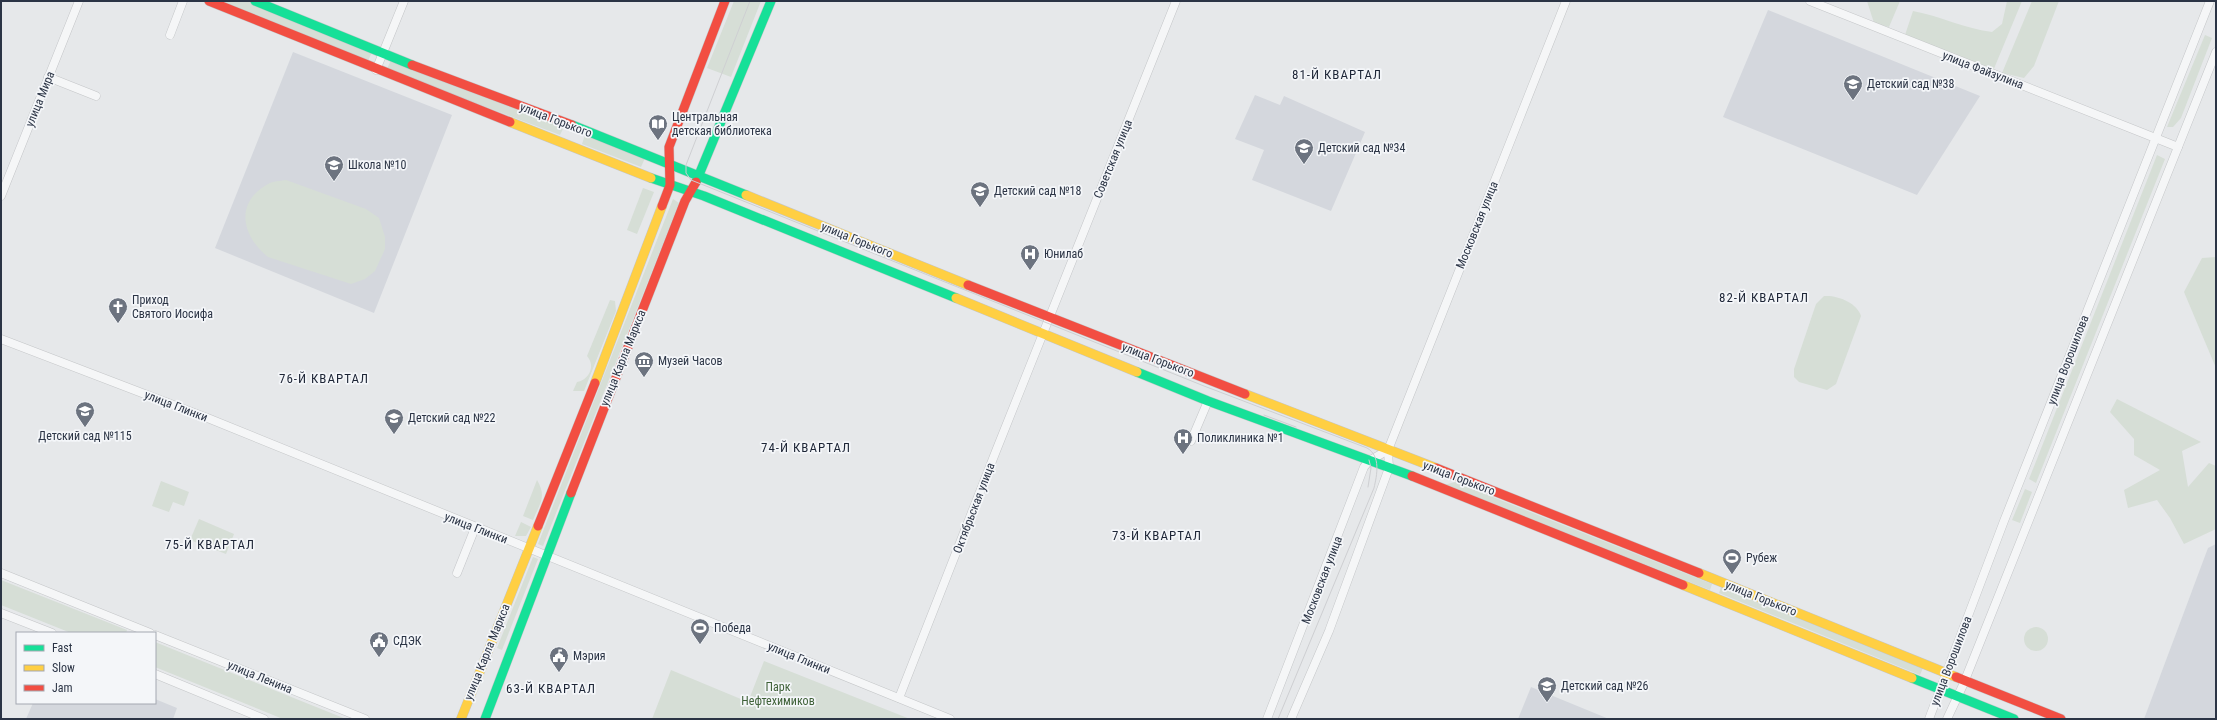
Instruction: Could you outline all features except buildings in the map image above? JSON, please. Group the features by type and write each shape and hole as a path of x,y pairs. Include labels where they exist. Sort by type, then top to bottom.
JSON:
{"main road":[{"name":"улица Горького","path":"209,1 376,70 572,145 670,185 690,191 1208,401 1389,468 2014,719"},
{"name":"улица Горького","path":"255,1 383,54 579,128 669,166 1050,318 1388,450 2061,719"},
{"name":"улица Карла Маркса","path":"461,719 586,405 670,185 669,147 725,1"},
{"name":"улица Карла Маркса","path":"485,719 594,432 690,191 699,177 771,1"},
{"path":"572,145 579,128"}],"street":[{"name":"улица Мира","path":"1,196 79,1"},
{"path":"170,35 183,1"},
{"path":"376,70 404,1"},
{"name":"Советская улица","path":"1050,318 1176,1"},
{"name":"Московская улица","path":"1292,719 1328,630 1389,468 1388,450 1566,1"},
{"name":"улица Файзулина","path":"1810,1 2178,147"},
{"name":"улица Ворошилова","path":"1929,719 2210,1"},
{"name":"улица Ворошилова","path":"1947,719 1959,696 2216,52"},
{"path":"48,77 96,96"},
{"name":"Октябрьская улица","path":"899,698 1050,318"},
{"name":"улица Глинки","path":"1,339 210,419 475,528 529,548 950,719"},
{"path":"1192,441 1208,401"},
{"name":"Московская улица","path":"1267,719 1364,467 1370,461 1388,450"},
{"path":"457,573 475,528"},
{"path":"1,573 138,631"},
{"path":"1,613 49,632"},
{"name":"улица Ленина","path":"156,635 365,719"},
{"path":"156,674 264,719"}],"shaded area":[{"name":"Детский сад №38","path":"1768,10 1980,96 1917,195 1723,117"},
{"name":"Школа №10","path":"293,52 452,115 374,313 215,248"},
{"name":"Детский сад №34","path":"1255,95 1280,105 1284,96 1365,132 1331,211 1252,180 1264,150 1235,139"},
{"path":"2216,544 2216,719 2144,719 2208,548"},
{"name":"Детский сад №26","path":"1531,687 1609,719 1518,719"},
{"path":"156,699 177,708 173,719 26,719 33,704 156,704"}],"green space":[{"path":"220,1 248,1 372,52 368,61"},
{"path":"734,1 761,1 731,77 707,68"},
{"path":"1867,1 1900,1 1889,27 1874,23"},
{"path":"2007,1 2022,1 1993,71 1905,35 1913,11 1971,28 1992,32 2002,24"},
{"path":"2032,1 2059,1 2034,66 2024,78 2002,73"},
{"path":"2205,35 2212,38 2181,118 2173,127 2167,127"},
{"path":"391,60 564,127 560,135 387,69"},
{"path":"585,135 645,158 641,167 582,144"},
{"path":"2157,155 2165,159 2036,483 2029,479"},
{"path":"286,180 366,209 379,218 385,237 385,249 375,271 365,279 351,284 268,257 259,249 248,230 246,210 250,200 257,192 270,183"},
{"path":"643,188 654,192 637,234 627,230"},
{"path":"673,199 679,203 543,546 538,544"},
{"path":"2216,257 2216,368 2184,292 2202,258"},
{"path":"1824,296 1841,298 1856,307 1861,316 1836,384 1827,390 1799,382 1794,377 1794,369 1816,304"},
{"path":"610,300 615,301 616,311 584,391 573,391 577,382 588,376 590,372 591,364 587,356"},
{"path":"2117,399 2201,442 2182,451 2188,487 2209,463 2216,466 2216,529 2184,544 2170,518 2157,500 2128,508 2124,490 2160,470 2134,455 2134,439 2110,412"},
{"path":"537,480 542,491 542,496 533,520 523,516"},
{"path":"161,481 189,492 184,506 173,502 169,512 152,506"},
{"path":"1455,482 1712,584 1710,590 1444,485"},
{"path":"2025,489 2032,492 2020,523 2012,520"},
{"path":"199,519 234,534 226,554 190,540"},
{"path":"521,522 531,527 526,536 515,536"},
{"path":"533,557 538,559 502,650 497,648"},
{"path":"1,580 127,630 126,632 68,632 1,605"},
{"path":"1721,587 1923,668 1920,675 1719,593"},
{"path":"2036,627 2044,631 2048,639 2044,647 2036,651 2028,647 2024,639 2028,631"},
{"path":"156,642 346,719 283,719 156,667"},
{"name":"Парк Нефтехимиков","path":"764,661 910,719 652,719 671,670 748,702"}],"tram line":[{"path":"750,1 686,165 686,173 691,180 1204,386 1367,448 1371,451 1377,466 1374,488 1278,719"},
{"path":"1264,415 1296,427"},
{"path":"1368,487 1371,468 1369,460"}],"traffic: fast":[{"path":"255,1 412,65"},
{"path":"696,182 771,1"},
{"path":"572,125 746,195"},
{"path":"651,178 704,196 956,298"},
{"path":"1137,372 1208,401 1412,476"},
{"path":"485,719 571,493"},
{"path":"1912,678 2014,719"}],"traffic: slow":[{"path":"510,122 651,178"},
{"path":"746,195 968,285"},
{"path":"595,383 662,206"},
{"path":"956,298 1137,372"},
{"path":"1245,394 1436,468"},
{"path":"461,719 538,526"},
{"path":"1699,573 1956,677"},
{"path":"1683,585 1912,678"}],"traffic: jam":[{"path":"209,1 510,122"},
{"path":"662,206 670,185 669,147 725,1"},
{"path":"412,65 572,125"},
{"path":"571,493 685,201 696,182"},
{"path":"968,285 1245,394"},
{"path":"538,526 595,383"},
{"path":"1436,468 1699,573"},
{"path":"1412,476 1683,585"},
{"path":"1956,677 2061,719"}],"place":[{"name":"Детский сад №38","path":"1853,101"},
{"name":"Центральная детская библиотека","path":"658,141"},
{"name":"Детский сад №34","path":"1304,165"},
{"name":"Школа №10","path":"334,182"},
{"name":"Детский сад №18","path":"980,208"},
{"name":"Юнилаб","path":"1030,271"},
{"name":"Приход Святого Иосифа","path":"118,324"},
{"name":"Музей Часов","path":"644,378"},
{"name":"Детский сад №115","path":"85,428"},
{"name":"Детский сад №22","path":"394,435"},
{"name":"Поликлиника №1","path":"1183,455"},
{"name":"Рубеж","path":"1732,575"},
{"name":"Победа","path":"700,645"},
{"name":"СДЭК","path":"379,658"},
{"name":"Мэрия","path":"559,673"},
{"name":"Детский сад №26","path":"1547,703"}],"district":[{"name":"81-Й КВАРТАЛ","path":"1337,74"},
{"name":"82-Й КВАРТАЛ","path":"1764,297"},
{"name":"76-Й КВАРТАЛ","path":"324,378"},
{"name":"74-Й КВАРТАЛ","path":"806,447"},
{"name":"73-Й КВАРТАЛ","path":"1157,535"},
{"name":"75-Й КВАРТАЛ","path":"210,544"},
{"name":"63-Й КВАРТАЛ","path":"551,688"}]}
